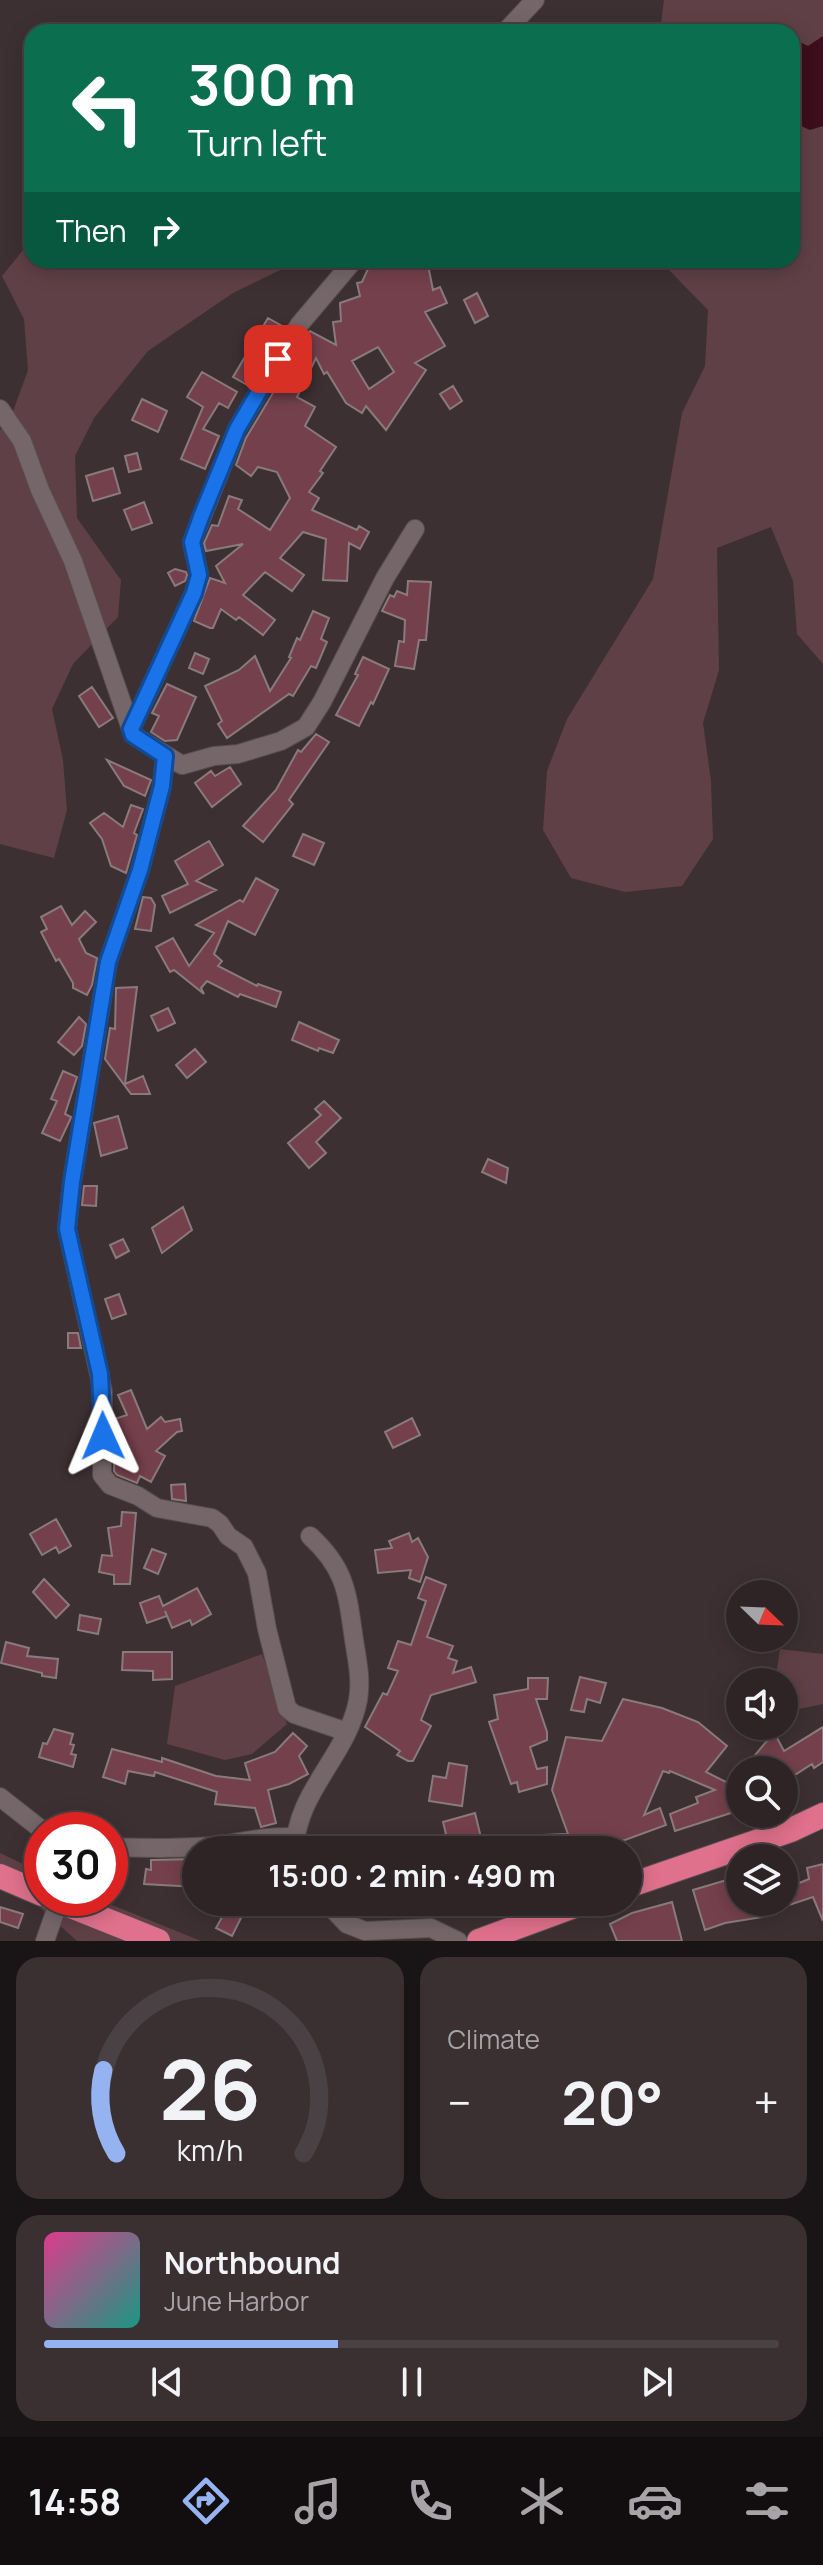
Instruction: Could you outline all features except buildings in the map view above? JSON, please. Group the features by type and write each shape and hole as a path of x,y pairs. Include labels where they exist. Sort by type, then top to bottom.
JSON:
{"highway":[{"path":"642,1881 791,1830 823,1815"},
{"path":"0,1876 24,1886"},
{"path":"96,1916 158,1941"},
{"path":"479,1941 547,1916"}],"street":[{"path":"512,24 535,0"},
{"path":"131,729 194,593 199,575 192,542 237,429 299,325 347,268"},
{"path":"0,409 22,441 40,490 73,561 133,735 182,765 214,756 238,754 281,741 306,727 322,702 385,578 415,529"},
{"path":"165,756 162,786 140,870 108,962 67,1229 103,1392 102,1475 110,1485 138,1496 157,1508 212,1518 228,1536 244,1547 257,1573 287,1708 294,1714 347,1732"},
{"path":"297,1836 302,1810 347,1732 358,1701 359,1681 350,1604 340,1574 325,1550 310,1536"},
{"path":"0,1797 24,1816"},
{"path":"128,1847 182,1847"},
{"path":"45,1941 48,1916"},
{"path":"339,1916 347,1924 365,1931 431,1928 458,1941"}],"shaded area":[{"path":"664,0 823,0 823,664 797,634 793,581 771,527 717,548 719,670 703,723 711,781 713,839 682,886 625,892 571,878 543,830 547,771 567,719 653,579 682,413 705,366 708,310 668,268 800,268 800,24 661,24"},
{"path":"823,36 823,126 810,130 800,126 800,42 808,46"},
{"path":"24,249 24,268 285,268 233,293 148,351 94,418 75,456 77,518 121,580 118,617 73,664 52,709 63,760 67,810 54,858 0,844 0,430 12,414 28,370 24,319 2,276"},
{"path":"780,1652 823,1654 823,1704 798,1709 798,1668 777,1668"},
{"path":"262,1654 287,1724 252,1754 225,1760 167,1744 175,1686"},
{"path":"0,1853 24,1864 24,1895 0,1889"},
{"path":"128,1911 201,1941 77,1941 49,1916 128,1916"}],"route":[{"path":"103,1436 100,1374 67,1229 108,962 140,870 162,786 165,756 133,735 131,729 194,593 199,575 192,542 201,517 237,429 278,359"}]}
